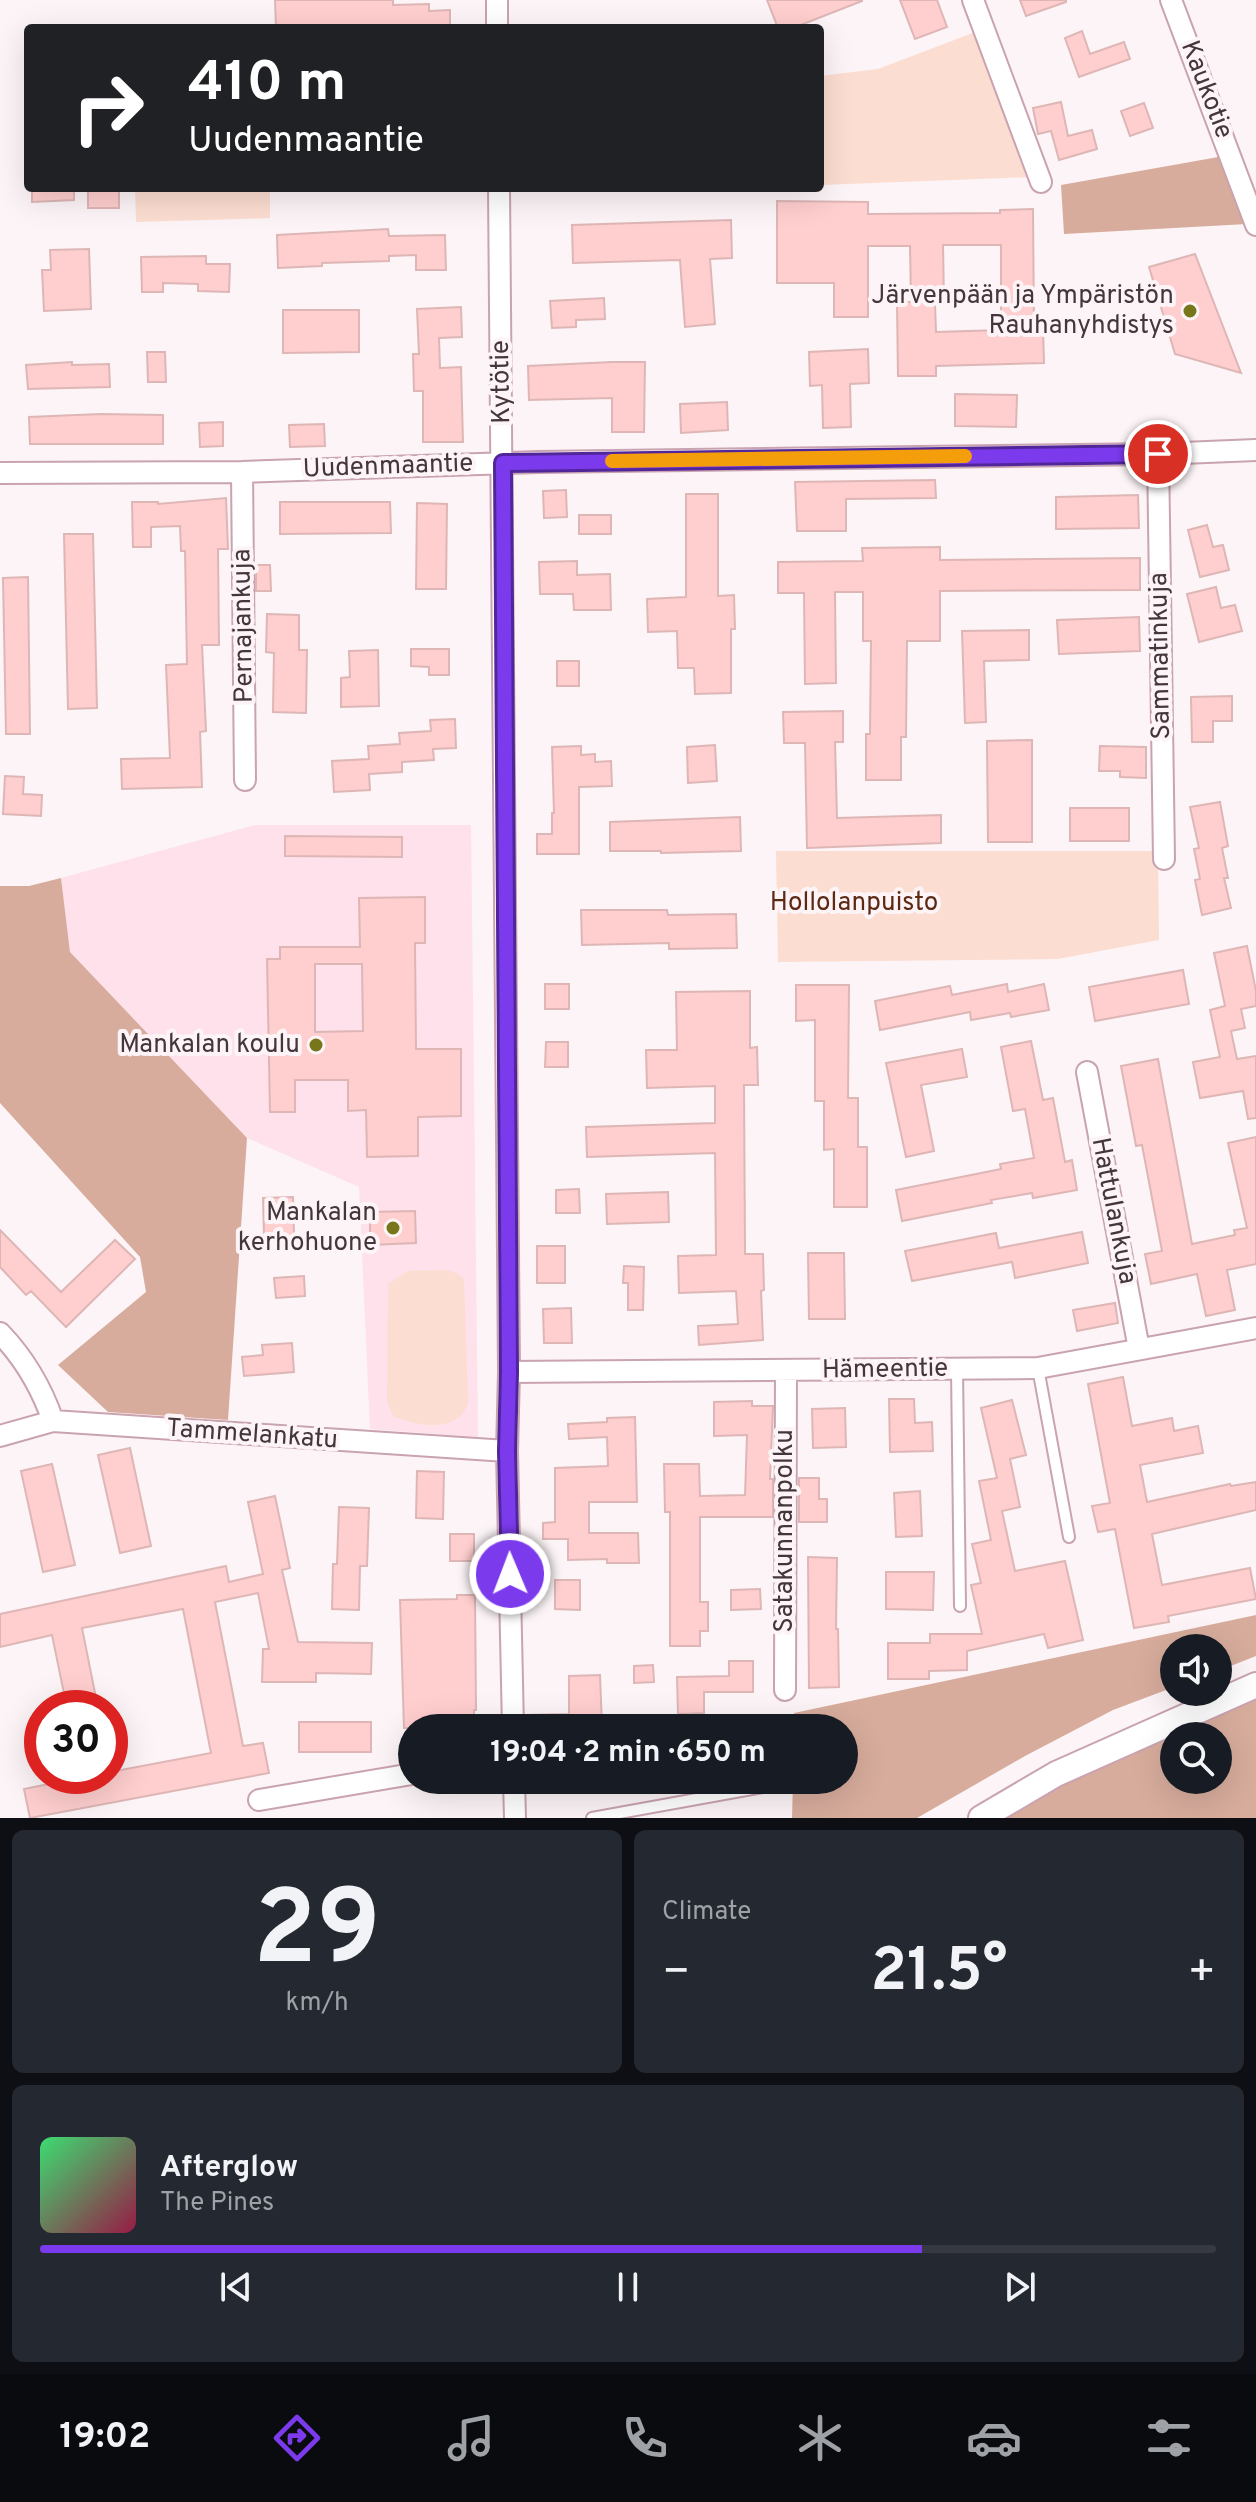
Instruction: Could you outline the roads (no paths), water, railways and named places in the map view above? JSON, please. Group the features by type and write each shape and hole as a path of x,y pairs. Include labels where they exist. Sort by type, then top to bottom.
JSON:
{"street":[{"path":"497,0 497,24"},
{"path":"973,0 1041,182"},
{"name":"Kaukotie","path":"1171,0 1256,225"},
{"name":"Kytötie","path":"499,192 509,1372 507,1451 513,1714"},
{"name":"Uudenmaantie","path":"0,473 242,472 503,463 1256,450"},
{"name":"Sammatinkuja","path":"1158,454 1164,859"},
{"name":"Pernajankuja","path":"242,472 245,780"},
{"name":"Hattulankuja","path":"1087,1072 1139,1349"},
{"name":"Hämeentie","path":"509,1372 1038,1368 1256,1328"},
{"path":"0,1333 45,1396 53,1421"},
{"name":"Satakunnanpolku","path":"785,1690 786,1371"},
{"name":"Tammelankatu","path":"0,1436 53,1421 507,1451"},
{"path":"981,1818 1056,1774 1256,1685"},
{"path":"259,1800 398,1776"},
{"path":"514,1794 515,1818"}],"lane":[{"path":"1038,1368 1069,1537"},
{"path":"957,1369 960,1606"},
{"path":"592,1818 724,1794"}],"place":[{"name":"Järvenpään ja Ympäristön Rauhanyhdistys","path":"1190,311"},
{"name":"Mankalan koulu","path":"316,1045"},
{"name":"Mankalan kerhohuone","path":"393,1228"}],"park label":[{"name":"Hollolanpuisto","path":"854,903"}]}
